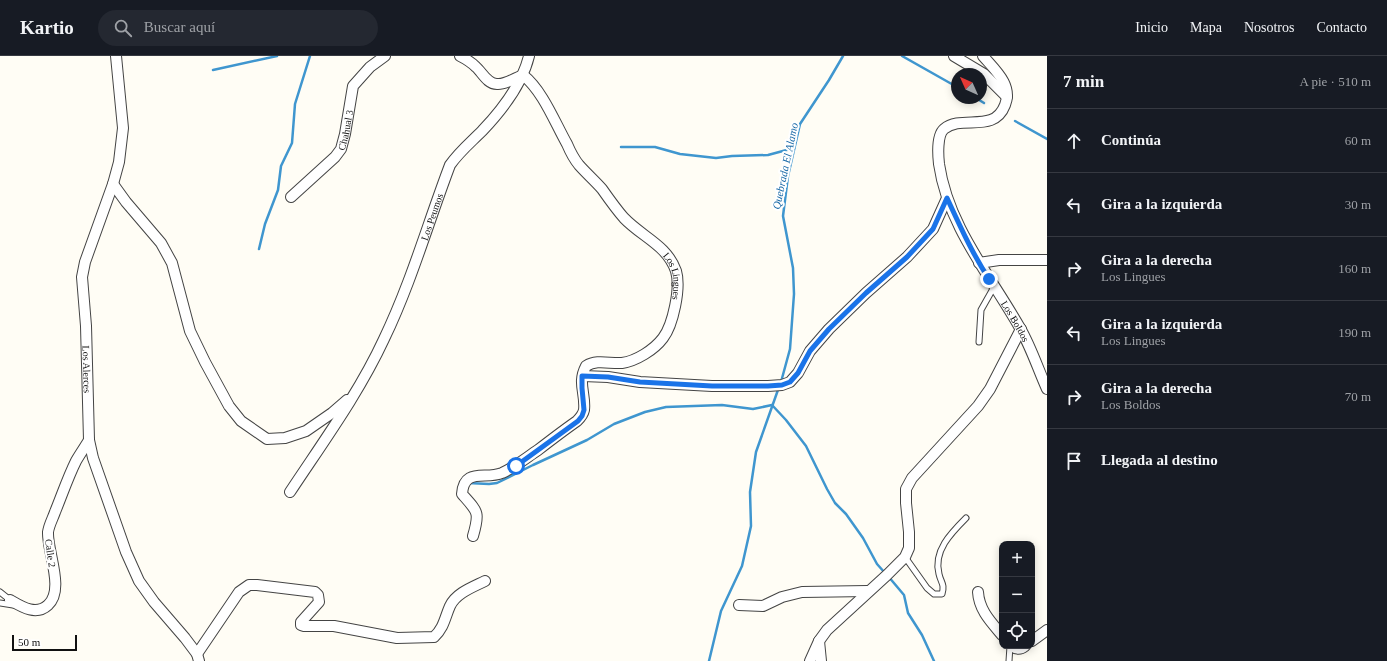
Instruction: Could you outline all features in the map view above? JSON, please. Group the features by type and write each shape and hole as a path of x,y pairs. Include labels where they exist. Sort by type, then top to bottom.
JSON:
{"street":[{"name":"Los Alerces","path":"116,56 123,128 120,162 85,262 82,277 86,326 89,440 93,458 126,552 139,581 198,657"},
{"name":"Chahual 3","path":"291,197 335,157 341,149 353,86 370,67 385,56"},
{"path":"460,56 469,61 491,83 502,84 523,76"},
{"name":"Los Peumos","path":"290,492 356,392 384,340 408,285 450,165 456,155 482,131 505,105 523,76 529,56"},
{"path":"954,56 984,74 1007,97"},
{"path":"983,56 1003,79 1008,88 1007,97"},
{"name":"Los Lingues","path":"523,76 535,88 578,163 602,189 624,218 663,250 671,260 677,273 676,305 670,324 663,338 654,347 639,357 623,363 590,363 586,366 582,376"},
{"name":"Los Boldos","path":"1007,97 1006,104 997,117 989,121 956,124 943,130 939,136 939,163 947,198 963,234 979,263 1021,329 1047,389"},
{"path":"113,184 126,202 161,243 172,263 190,331 229,406 241,421 267,439 285,438 306,431 332,413 356,392"},
{"path":"473,536 478,520 474,507 462,494 462,487 467,480 474,476 499,474 516,466 578,421 584,410 582,376 608,377 640,382 712,386 768,386 782,385 790,382 798,373 810,351 829,329 866,293 907,257 933,229 947,198"},
{"path":"979,263 999,260 1047,260"},
{"path":"810,661 819,641 827,630 905,557 908,548 909,532 906,489 912,478 978,406 990,389 1021,329"},
{"name":"Calle 2","path":"9,602 28,610 42,610 50,604 54,597 55,586 53,564 48,531 76,461 89,440"},
{"path":"198,657 239,592 249,585 314,592 318,595 319,602 301,625 334,626 403,638 434,636 440,632 450,605 457,597 466,590 485,581"},
{"path":"739,605 763,606 782,597 802,592 868,591"},
{"path":"978,592 978,599 984,614 999,632"},
{"path":"1035,639 1047,630"},
{"path":"819,641 821,661"}],"lane":[{"path":"979,342 981,310 994,287"},
{"path":"905,557 927,588 934,594 942,594 944,587 939,575 937,564 942,546 949,535 966,518"},
{"path":"0,592 9,602"},
{"path":"1009,661 1011,649"}],"waterway":[{"path":"213,70 277,56"},
{"path":"259,249 265,224 278,190 281,166 292,143 295,104 310,56"},
{"name":"Quebrada El Alamo","path":"781,382 790,349 794,294 793,268 783,216 788,176 800,124 843,56"},
{"path":"902,56 951,84"},
{"path":"1015,121 1047,139"},
{"path":"621,147 655,147 680,154 716,158 768,155 794,148"},
{"name":"Quebrada El Alamo","path":"709,661 721,611 742,566 751,526 750,492 756,452 779,387"},
{"path":"468,483 497,483 587,440 614,424 645,412 666,407 722,405 753,409 772,405 786,420 806,446 835,503 846,514 863,538 877,564 885,573"},
{"path":"888,576 904,595 908,613 922,635 934,661"}],"route":[{"path":"516,466 578,421 582,416 584,410 582,376 608,377 640,382 712,386 768,386 782,385 790,382 798,373 810,351 829,329 866,293 907,257 933,229 947,198 963,234 989,279"}]}
